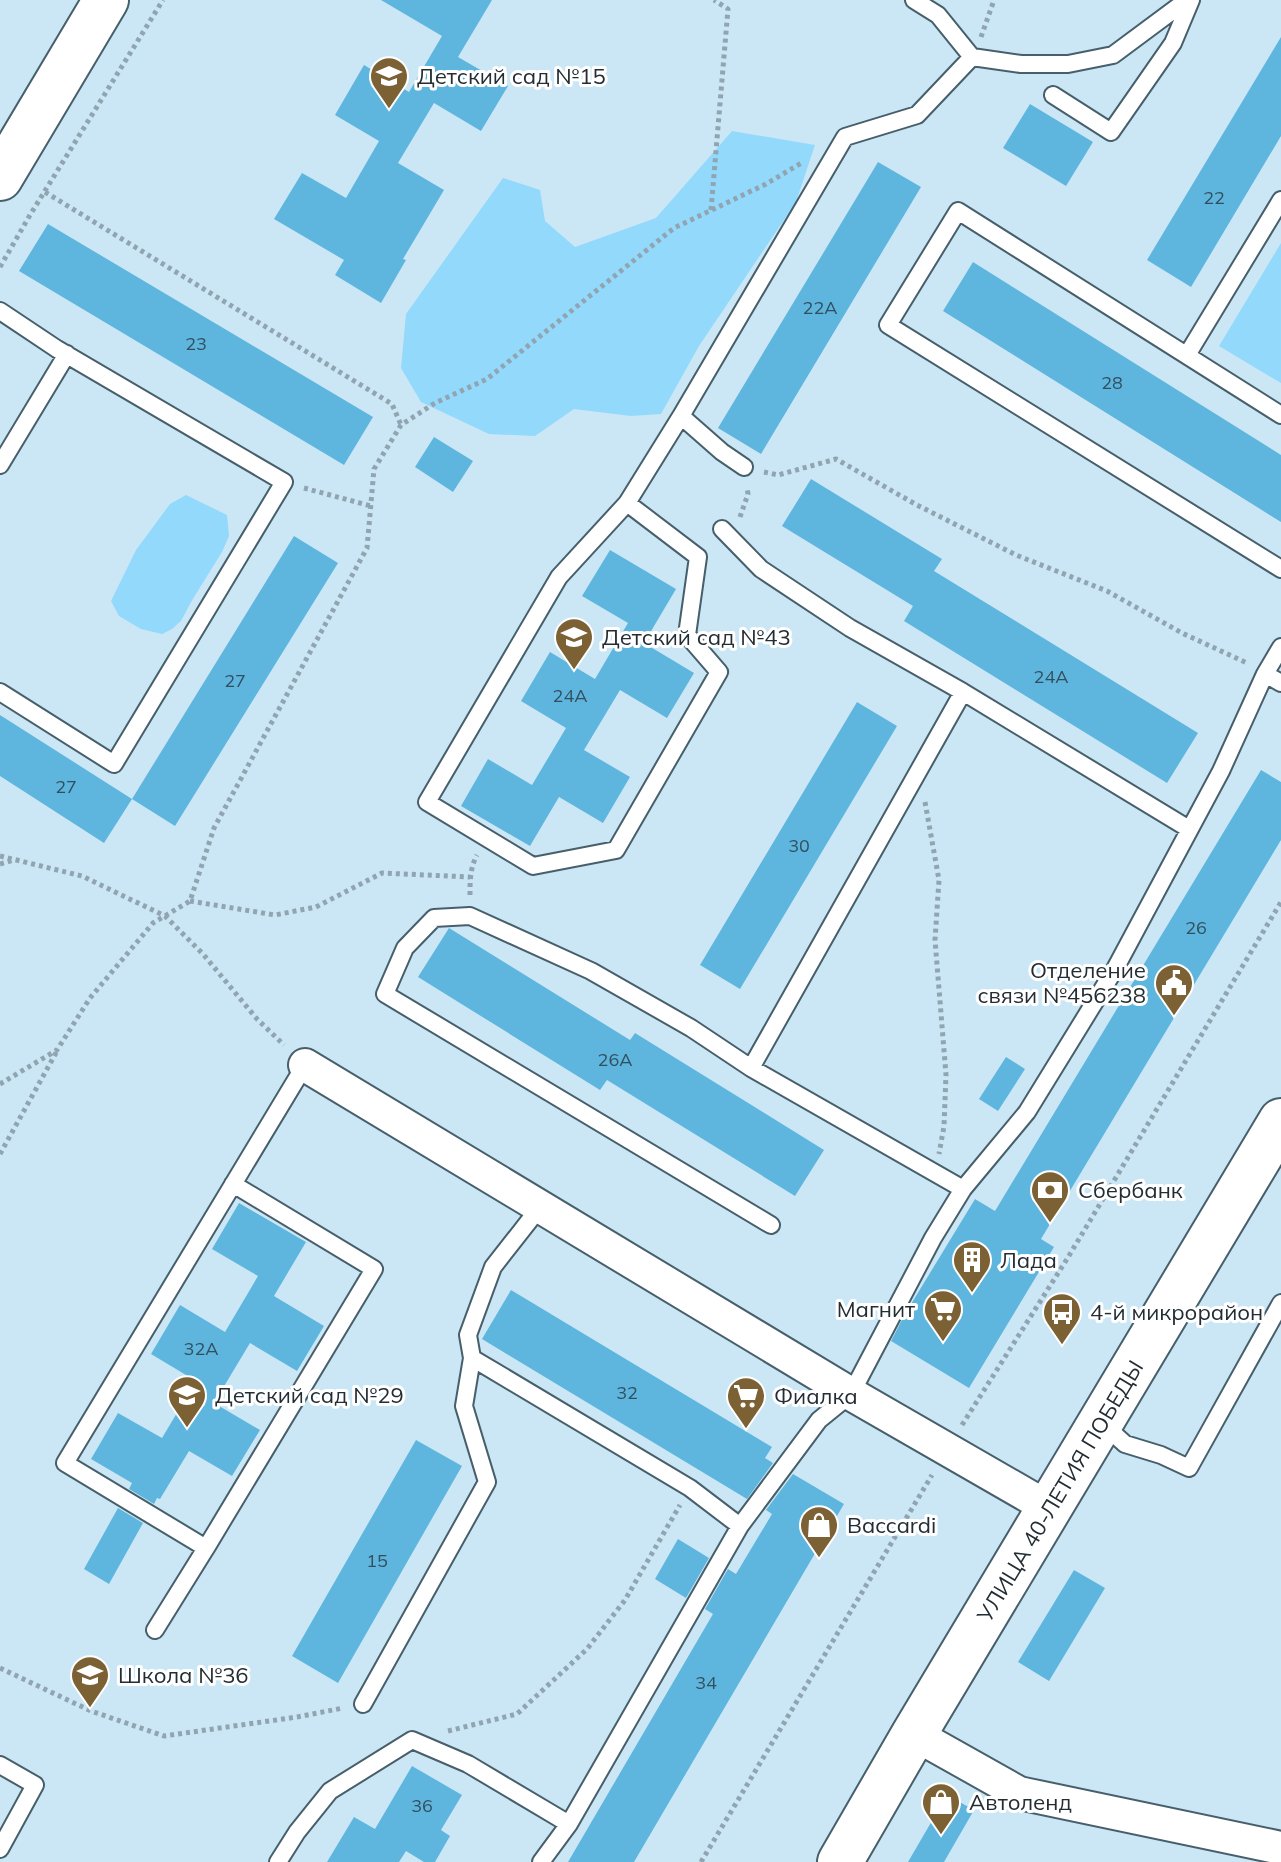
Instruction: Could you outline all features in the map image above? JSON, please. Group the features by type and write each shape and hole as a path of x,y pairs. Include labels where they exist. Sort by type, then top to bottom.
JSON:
{"main road":[{"path":"0,178 106,0"},
{"name":"УЛИЦА 40-ЛЕТИЯ ПОБЕДЫ","path":"840,1862 1281,1121"}],"street":[{"path":"305,1065 851,1394 1049,1508"},
{"path":"914,1734 1019,1793 1281,1848"}],"lane":[{"path":"914,0 938,15 972,57 1021,64 1068,64 1113,55 1189,0"},
{"path":"1053,95 1111,132 1173,43 1189,0"},
{"path":"627,503 698,557 687,635 719,672 616,850 533,866 427,802 559,577 627,503 845,137 917,115 972,57"},
{"path":"1187,355 1281,200"},
{"path":"1281,415 958,211 888,325 1281,569"},
{"path":"0,311 284,482 114,764 0,692"},
{"path":"0,465 67,354"},
{"path":"681,416 744,467"},
{"path":"727,534 761,569 850,628 963,692 1189,829"},
{"path":"541,1862 569,1824 740,1526 819,1420 851,1394 933,1238 963,1189 1027,1112 1115,969 1221,771 1265,674 1281,647"},
{"path":"1265,674 1281,683"},
{"path":"751,1068 963,692"},
{"path":"771,1225 385,994 405,948 434,918 470,916 591,971 691,1028 751,1068 963,1189"},
{"path":"206,1548 65,1463 305,1065"},
{"path":"155,1630 374,1269 233,1184"},
{"path":"363,1704 487,1482 464,1406 472,1358 468,1335 493,1267 540,1207"},
{"path":"1102,1423 1125,1444 1189,1468 1281,1303"},
{"path":"472,1358 690,1488 740,1526"},
{"path":"278,1862 330,1791 412,1740 468,1764 569,1824"},
{"path":"0,1765 35,1785 0,1849"}],"path":[{"path":"0,267 163,0"},
{"path":"711,210 728,9 714,0"},
{"path":"972,57 994,0"},
{"path":"190,901 214,828 367,548 374,469 401,425 435,403 487,379 674,228 766,184 845,137"},
{"path":"45,192 392,404 401,425"},
{"path":"727,534 748,494 744,467 778,475 836,459 917,505 1016,555 1107,591 1265,674"},
{"path":"284,482 371,506"},
{"path":"926,757 925,799 939,880 935,940 946,1075 944,1126 936,1174"},
{"path":"470,916 473,862 487,838"},
{"path":"0,856 82,876 165,916 203,954 257,1019 305,1065"},
{"path":"0,864 16,860"},
{"path":"0,1154 57,1050 90,998 153,923 190,901 275,915 316,907 382,873 470,877"},
{"path":"701,1862 947,1450 1067,1259 1281,902"},
{"path":"0,1084 57,1050"},
{"path":"412,1740 517,1714 587,1649 625,1600 690,1488"},
{"path":"0,1668 91,1711 164,1736 363,1704"}],"shaded area":[{"path":"732,131 815,145 796,202 699,346 661,414 631,416 574,409 535,436 489,434 421,402 401,368 406,314 503,178 540,190 545,221 575,247 656,218"},
{"path":"1281,243 1281,383 1219,346"},
{"path":"186,495 227,515 229,536 181,621 162,634 141,629 119,616 111,601 136,550 170,504"}],"building":[{"path":"381,0 492,0 458,57 508,86 481,131 434,103 398,163 444,190 381,303 335,275 344,260 274,219 302,173 346,198 379,141 335,115 364,65 409,92 442,36"},
{"path":"1281,37 1281,136 1191,287 1147,260"},
{"path":"1030,104 1093,142 1066,186 1003,148"},
{"path":"878,162 921,187 761,454 718,428"},
{"path":"48,224 373,417 344,465 19,271"},
{"path":"973,262 1281,455 1281,522 943,311"},
{"path":"434,437 473,461 453,492 415,467"},
{"path":"811,479 942,559 934,571 1198,733 1167,783 904,621 913,606 782,526"},
{"path":"294,536 338,563 175,826 132,799"},
{"path":"610,550 676,589 644,643 694,673 667,718 620,690 584,750 630,777 603,823 559,797 530,846 461,806 488,759 532,785 566,728 521,701 550,652 595,679 628,623 582,596"},
{"path":"857,702 897,726 740,989 700,965"},
{"path":"0,715 132,799 104,843 0,776"},
{"path":"1261,770 1281,782 1281,840 1041,1239 1054,1247 969,1388 891,1341 975,1199 995,1211"},
{"path":"449,928 630,1040 635,1033 824,1150 795,1196 607,1080 600,1090 418,977"},
{"path":"1006,1057 1025,1069 998,1111 979,1099"},
{"path":"239,1203 306,1242 274,1296 324,1326 297,1371 250,1343 214,1403 260,1430 232,1476 189,1451 154,1504 129,1489 132,1483 91,1459 118,1413 162,1438 196,1381 151,1354 180,1305 225,1332 258,1276 212,1249"},
{"path":"511,1290 772,1447 765,1458 773,1463 747,1499 482,1339"},
{"path":"416,1440 462,1466 338,1683 292,1656"},
{"path":"793,1474 844,1504 634,1862 568,1862 713,1614 705,1609 728,1569 736,1574 772,1514 766,1510"},
{"path":"118,1508 143,1523 109,1584 84,1569"},
{"path":"678,1539 709,1558 686,1598 655,1579"},
{"path":"1074,1570 1105,1588 1049,1681 1018,1662"},
{"path":"412,1766 462,1795 441,1830 450,1836 435,1862 424,1862 406,1851 399,1862 327,1862 354,1817 375,1829"},
{"name":"Автоленд","path":"947,1795 974,1810 944,1862 908,1862"}],"place":[{"name":"Детский сад №15","path":"389,110"},
{"name":"Детский сад №43","path":"574,671"},
{"name":"Отделение связи №456238","path":"1174,1017"},
{"name":"Сбербанк","path":"1050,1224"},
{"name":"Лада","path":"972,1294"},
{"name":"Магнит","path":"943,1343"},
{"name":"4-й микрорайон","path":"1062,1346"},
{"name":"Детский сад №29","path":"187,1429"},
{"name":"Фиалка","path":"746,1430"},
{"name":"Baccardi","path":"819,1559"},
{"name":"Школа №36","path":"90,1709"},
{"name":"Автоленд","path":"941,1836"}]}
